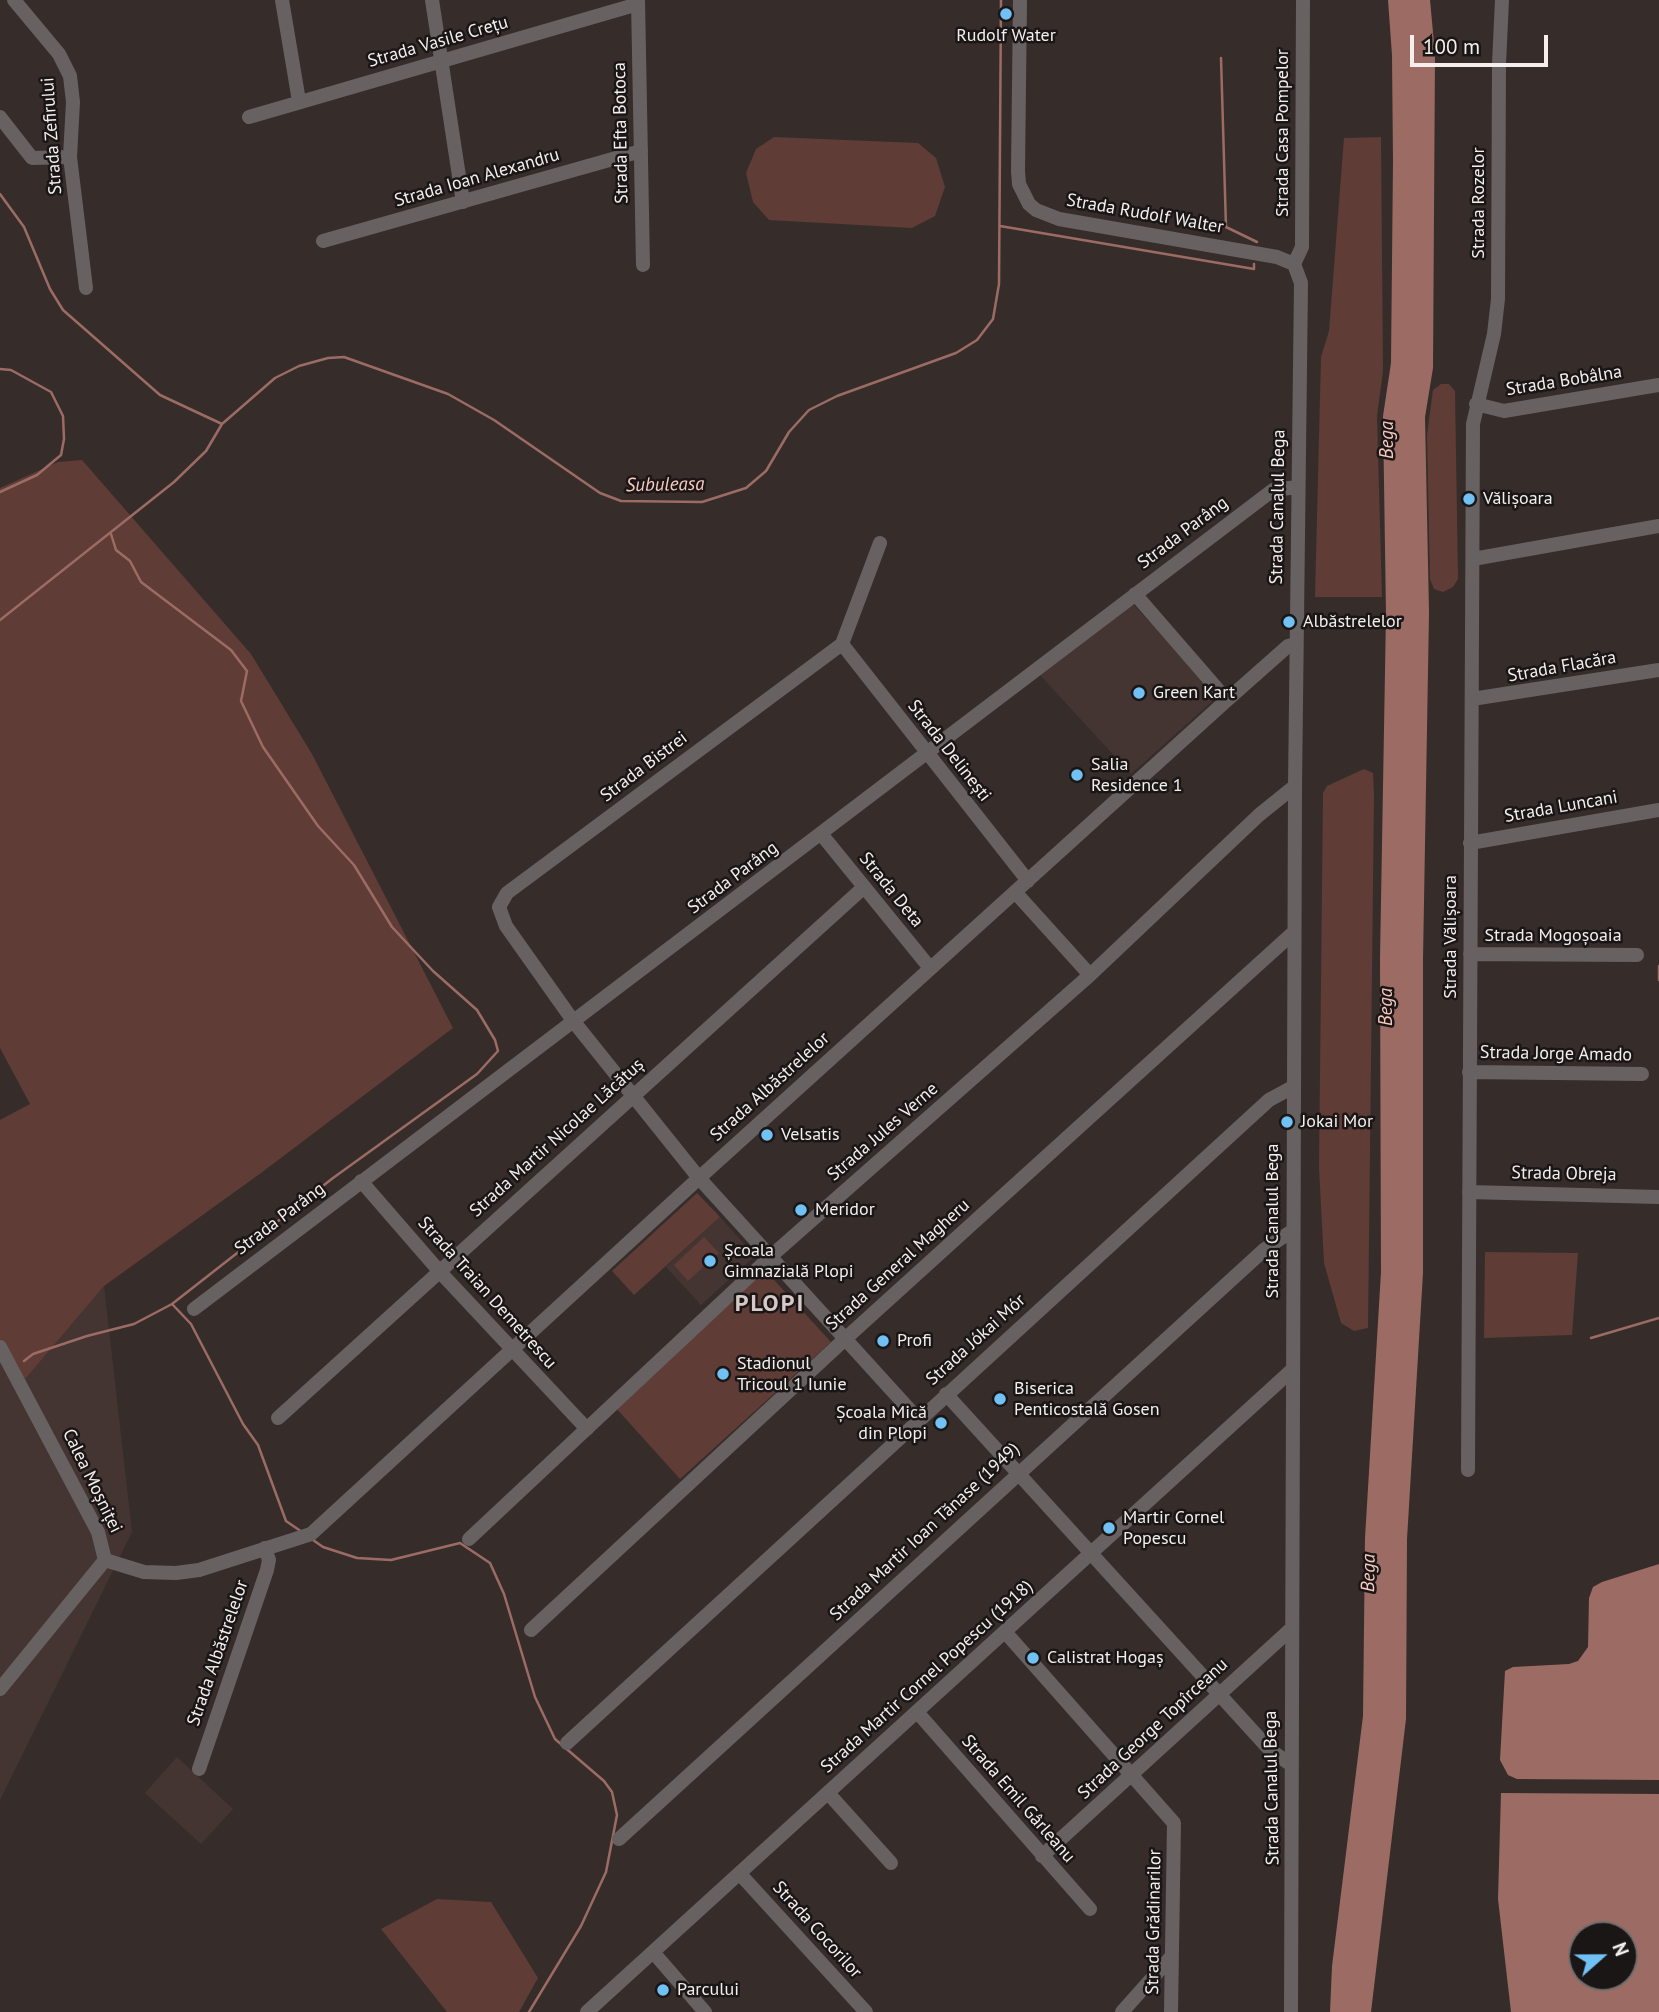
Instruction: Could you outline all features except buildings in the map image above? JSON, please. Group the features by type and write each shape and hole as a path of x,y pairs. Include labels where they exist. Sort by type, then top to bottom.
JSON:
{"street":[{"name":"Strada Zefirului","path":"14,0 66,66 73,102 70,157 86,288"},
{"path":"282,0 299,101"},
{"path":"432,0 463,202"},
{"name":"Strada Rudolf Walter","path":"1020,0 1018,171 1019,184 1029,204 1036,210 1059,219 1277,257 1293,264"},
{"name":"Strada Casa Pompelor","path":"1293,264 1302,247 1303,0"},
{"name":"Strada Rozelor","path":"1476,404 1494,334 1498,299 1502,0"},
{"name":"Strada Vasile Crețu","path":"248,117 638,2"},
{"name":"Strada Efta Botoca","path":"638,2 643,265"},
{"path":"0,117 32,158 70,157"},
{"name":"Strada Ioan Alexandru","path":"323,241 641,151"},
{"name":"Strada Canalul Bega","path":"1291,2012 1293,1087 1301,283 1293,264"},
{"name":"Strada Bobâlna","path":"1476,404 1503,411 1659,385"},
{"name":"Strada Vălișoara","path":"1468,1471 1470,843 1476,404"},
{"name":"Strada Parâng","path":"194,1309 822,835 1273,490 1298,487"},
{"path":"1473,559 1659,526"},
{"path":"842,644 880,543"},
{"path":"1135,594 1227,700"},
{"name":"Strada Delinești","path":"842,644 1028,881"},
{"name":"Strada Bistrei","path":"574,1022 506,926 499,906 502,899 842,644"},
{"name":"Strada Albăstrelelor","path":"105,1560 144,1572 176,1573 199,1570 312,1534 930,968 1288,646 1296,644"},
{"name":"Strada Flacăra","path":"1472,699 1659,670"},
{"name":"Strada Jules Verne","path":"469,1539 771,1256 1090,975 1259,815 1295,786"},
{"name":"Strada Luncani","path":"1470,843 1659,810"},
{"name":"Strada Deta","path":"822,835 930,968"},
{"name":"Strada Martir Nicolae Lăcătuș","path":"278,1418 863,888"},
{"path":"1016,892 1090,975"},
{"name":"Strada General Magheru","path":"531,1630 845,1339 1294,932"},
{"name":"Strada Mogoșoaia","path":"1470,954 1637,956"},
{"path":"574,1022 699,1178 918,1419"},
{"name":"Strada Jorge Amado","path":"1469,1072 1642,1074"},
{"name":"Strada Jókai Mór","path":"567,1743 1269,1100 1293,1087"},
{"name":"Strada Traian Demetrescu","path":"361,1181 440,1272 587,1429"},
{"name":"Strada Obreja","path":"1469,1192 1659,1197"},
{"name":"Strada Martir Ioan Tănase (1949)","path":"619,1839 1265,1248 1293,1231"},
{"name":"Calea Moșniței","path":"0,1347 98,1532 105,1560 0,1689"},
{"name":"Strada Martir Cornel Popescu (1918)","path":"587,2012 1292,1370"},
{"path":"946,1394 1270,1750 1290,1763"},
{"name":"Strada Albăstrelelor","path":"199,1769 267,1570 269,1560 265,1548"},
{"name":"Strada George Topîrceanu","path":"1042,1856 1133,1776 1290,1629"},
{"path":"1006,1633 1133,1776"},
{"name":"Strada Emil Gârleanu","path":"918,1713 1090,1909"},
{"name":"Strada Grădinarilor","path":"1133,1776 1168,1815 1175,1833 1171,2012"},
{"path":"828,1793 891,1863"},
{"name":"Strada Cocorilor","path":"740,1874 866,2012"},
{"path":"653,1952 705,2012"},
{"path":"1122,2012 1172,1956"}],"shaded area":[{"path":"774,137 918,143 936,158 945,187 935,216 912,228 769,220 753,202 746,173 756,149"},
{"path":"1381,137 1383,371 1377,416 1382,597 1315,597 1321,357 1329,331 1344,138"},
{"path":"1441,384 1449,384 1455,391 1458,579 1453,587 1443,592 1434,589 1430,579 1427,435 1433,390"},
{"path":"82,460 251,654 312,754 453,1028 261,1173 104,1286 27,1377 13,1385 0,1361 0,1120 30,1104 0,1048 0,488 58,462"},
{"path":"1132,603 1218,696 1131,774 1040,675"},
{"path":"1364,769 1373,773 1374,795 1368,1328 1354,1331 1341,1323 1324,1263 1319,1168 1323,793 1327,786"},
{"path":"697,1193 720,1217 634,1295 612,1271"},
{"name":"Școala Gimnazială Plopi","path":"720,1217 755,1256 701,1305 666,1267"},
{"path":"704,1237 719,1253 688,1281 674,1265"},
{"path":"1485,1252 1578,1253 1572,1335 1484,1338"},
{"name":"Stadionul Tricoul 1 Iunie","path":"765,1270 831,1342 680,1479 615,1407"},
{"path":"104,1286 132,1532 0,1800 0,1361 27,1377"},
{"path":"177,1757 233,1809 201,1844 145,1793"},
{"path":"437,1899 491,1902 538,1978 519,2012 447,2012 381,1929"}],"water":[{"name":"Bega","path":"1388,0 1430,0 1435,54 1433,368 1425,417 1429,613 1423,959 1423,1273 1407,1539 1406,1719 1371,2012 1330,2012 1332,1966 1363,1716 1365,1538 1381,1272 1380,959 1386,614 1383,416 1391,363 1393,161 1392,55"},
{"path":"1659,1564 1659,1780 1517,1779 1508,1775 1500,1760 1505,1671 1513,1667 1569,1664 1578,1661 1588,1647 1589,1598 1593,1587"},
{"path":"1501,1793 1659,1794 1659,2012 1511,2012 1498,1899"}],"waterway":[{"name":"Subuleasa","path":"0,620 174,482 206,451 222,424 275,378 299,366 328,358 344,357 448,394 494,420 600,493 621,501 702,502 746,488 766,471 789,432 809,410 837,396 956,353 977,340 993,319 999,284 1001,0"},
{"path":"1221,58 1226,227 1257,242"},
{"path":"0,194 24,227 50,289 63,310 160,395 222,424"},
{"path":"1000,226 1254,269 1254,264"},
{"path":"0,369 11,370 51,392 63,416 64,439 61,455 37,475 0,492"},
{"path":"24,1361 33,1354 134,1324 172,1304 333,1178 477,1074 498,1051 495,1040 477,1010 433,971 392,927 354,865 318,826 263,747 241,701 247,671 231,650 141,582 130,561 116,550 111,534"},
{"path":"1659,966 1659,980"},
{"path":"172,1304 191,1324 243,1424 258,1445 286,1521 302,1532"},
{"path":"1591,1338 1659,1318"},
{"path":"313,1540 323,1547 357,1558 391,1560 460,1543 490,1563 504,1594 535,1697 555,1739 604,1781 612,1792 617,1815 606,1872 581,1926 529,2012"}],"place":[{"name":"Rudolf Water","path":"1006,14"},
{"name":"Vălișoara","path":"1469,499"},
{"name":"Albăstrelelor","path":"1289,622"},
{"name":"Green Kart","path":"1139,693"},
{"name":"Salia Residence 1","path":"1077,775"},
{"name":"Jokai Mor","path":"1287,1122"},
{"name":"Velsatis","path":"767,1135"},
{"name":"Meridor","path":"801,1210"},
{"name":"Școala Gimnazială Plopi","path":"710,1261"},
{"name":"Profi","path":"883,1341"},
{"name":"Stadionul Tricoul 1 Iunie","path":"723,1374"},
{"name":"Biserica Penticostală Gosen","path":"1000,1399"},
{"name":"Școala Mică din Plopi","path":"941,1423"},
{"name":"Martir Cornel Popescu","path":"1109,1528"},
{"name":"Calistrat Hogaș","path":"1033,1658"},
{"name":"Parcului","path":"663,1990"}],"district":[{"name":"PLOPI","path":"770,1304"}]}
